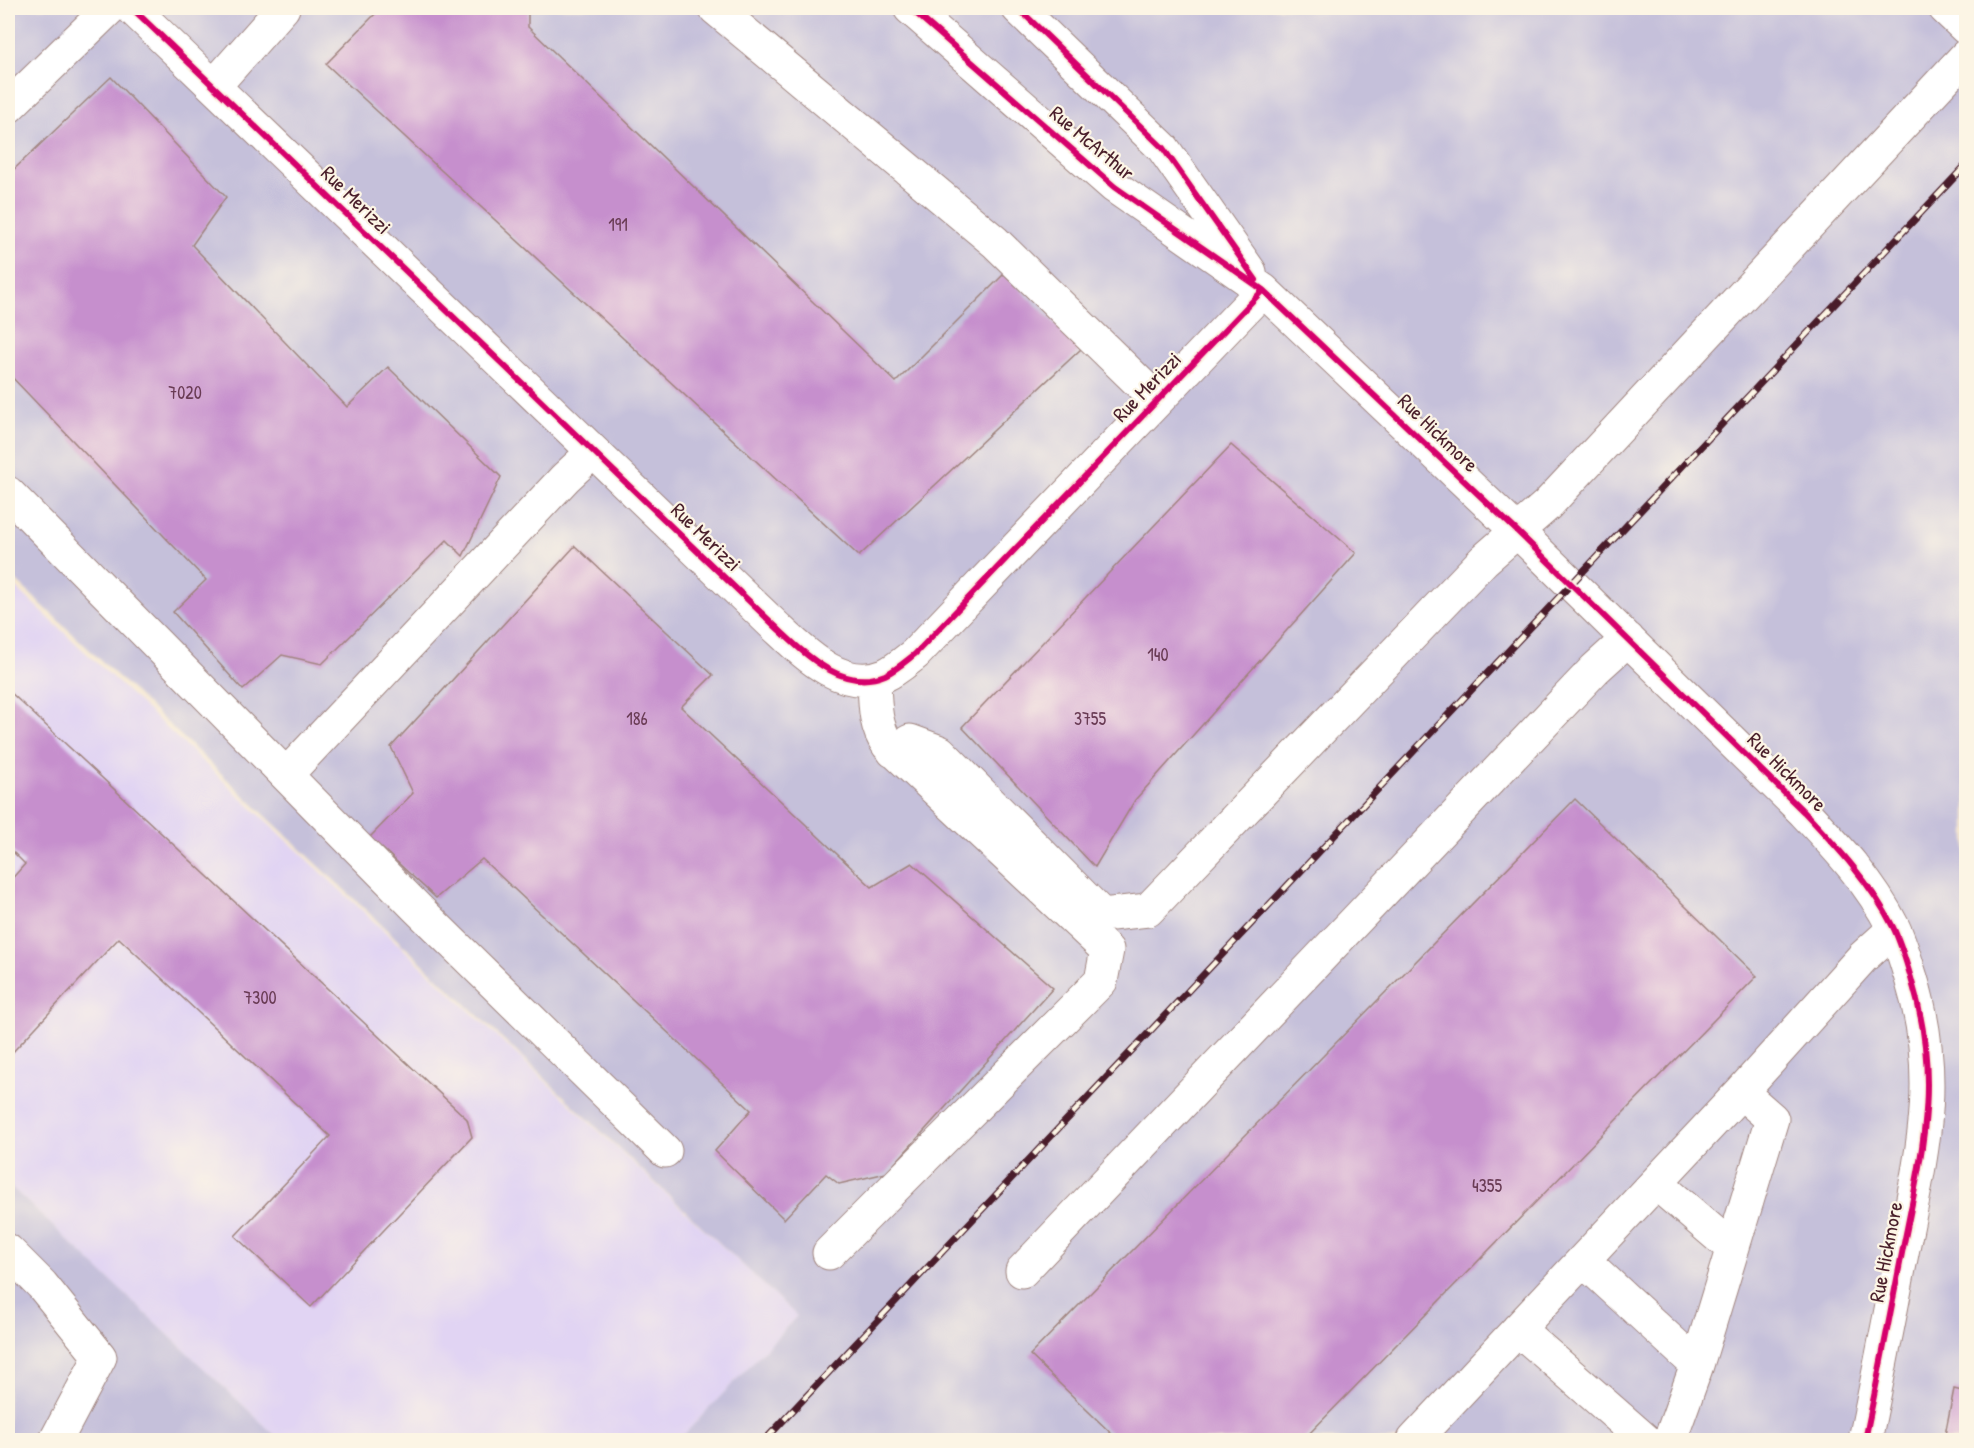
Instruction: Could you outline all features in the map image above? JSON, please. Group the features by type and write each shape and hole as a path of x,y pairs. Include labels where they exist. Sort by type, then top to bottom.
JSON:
{"street":[{"path":"8,107 110,8"},
{"name":"Rue Merizzi","path":"132,8 775,626 810,657 825,667 850,678 874,678 885,675 915,654 1263,290"},
{"path":"214,86 283,8"},
{"path":"715,8 995,242 1157,400"},
{"name":"Rue McArthur","path":"910,8 1115,187 1263,290"},
{"path":"1018,8 1162,148 1263,290"},
{"path":"1945,8 1966,27"},
{"path":"893,750 910,741 940,752 1102,915 1148,909 1484,560 1547,505 1966,56"},
{"name":"Rue Hickmore","path":"1263,290 1517,531 1771,779 1838,847 1879,902 1894,928 1920,1013 1927,1060 1927,1107 1924,1144 1865,1440"},
{"path":"286,775 557,487 593,452"},
{"path":"8,494 417,908 665,1151"},
{"path":"1022,1271 1587,678 1628,639"},
{"path":"829,1253 1101,981 1107,950 893,750 879,730 875,709 874,678"},
{"path":"1414,1440 1741,1092 1863,957 1894,928"},
{"path":"1670,1440 1697,1365 1772,1119 1741,1092"},
{"path":"1656,1183 1732,1248"},
{"path":"8,1251 42,1285 100,1357 56,1440"},
{"path":"1583,1260 1697,1365"},
{"path":"1518,1329 1645,1440"}],"shaded area":[{"path":"8,8 1966,8 1966,1440 679,1440 797,1316 8,573"},
{"path":"8,580 797,1316 679,1440 280,1440 8,1184"},
{"path":"8,1184 280,1440 8,1440"}],"building":[{"path":"381,8 531,8 528,11 528,27 896,382 1004,274 1081,349 859,556 326,64"},
{"path":"111,77 226,197 192,245 347,407 388,367 501,477 463,556 447,540 322,664 282,655 243,690 173,612 206,580 8,373 8,175"},
{"path":"1231,445 1356,553 1135,800 1095,867 962,727"},
{"path":"575,546 713,675 681,707 872,887 912,863 1053,988 886,1173 839,1184 826,1174 784,1219 715,1151 751,1110 482,859 436,898 370,837 413,793 391,747"},
{"path":"8,690 467,1119 472,1137 311,1307 235,1236 330,1136 119,938 8,1057 8,883 25,864 8,847"},
{"path":"1575,799 1757,976 1303,1440 1118,1440 1030,1355"},
{"path":"1954,1389 1966,1392 1966,1440 1944,1440"}],"railway":[{"path":"765,1440 1966,165"}],"cycle path":[{"path":"132,8 786,636 824,667 854,679 869,679 885,675 915,654 1263,290"},
{"path":"910,8 1115,187 1263,290 1517,531 1804,812 1841,852 1874,895 1896,933 1911,978 1920,1015 1927,1083 1922,1149 1865,1440"},
{"path":"1018,8 1163,148 1256,280"}]}
